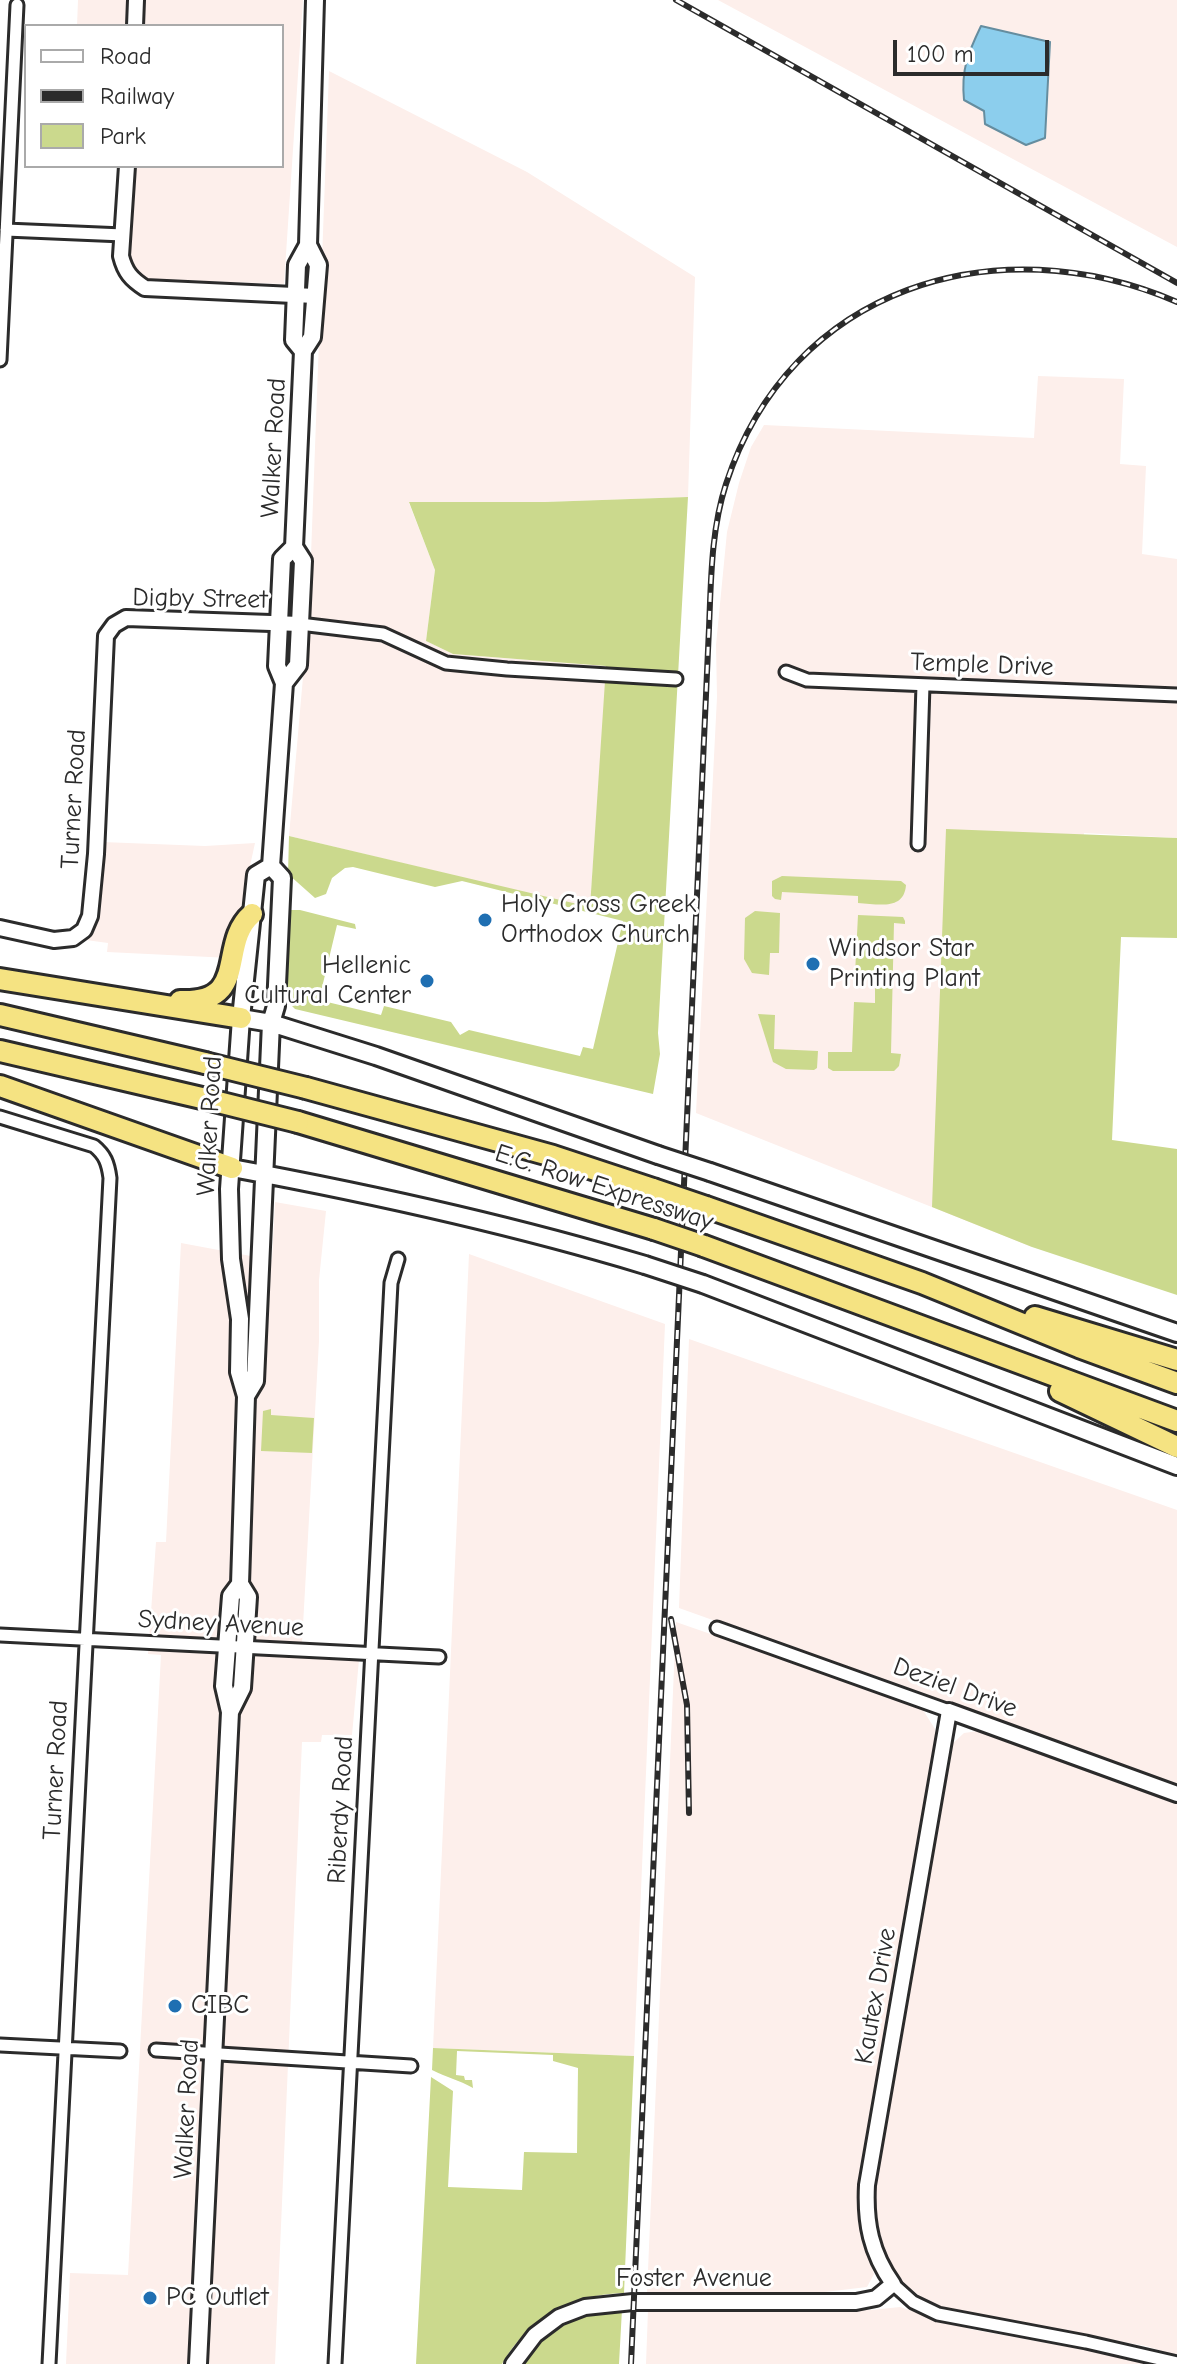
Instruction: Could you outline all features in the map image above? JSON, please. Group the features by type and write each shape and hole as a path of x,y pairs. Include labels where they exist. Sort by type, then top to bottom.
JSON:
{"highway":[{"path":"122,999 192,1002 216,996 228,977 242,922 252,914"},
{"path":"0,979 241,1018"},
{"name":"E.C. Row Expressway","path":"0,1015 306,1088 553,1156 922,1283 1177,1383"},
{"name":"E.C. Row Expressway","path":"0,1051 298,1122 654,1229 1177,1421"},
{"path":"0,1086 232,1168"},
{"path":"922,1283 1177,1360"},
{"path":"952,1340 1177,1447"}],"main road":[{"name":"Walker Road","path":"303,351 294,340 297,265 308,245 315,0"},
{"name":"Walker Road","path":"284,683 298,665 303,561 294,547 303,351 312,337 318,265 308,245"},
{"name":"Walker Road","path":"246,1396 255,1381 271,1023 276,1006 282,878 271,866 284,683 277,666 278,623 282,559 294,547"},
{"name":"Walker Road","path":"230,1712 242,1688 248,1597 240,1584 246,1396 239,1372 240,1319 231,1259 232,1168 241,1018 256,875 271,866"},
{"path":"241,1018 271,1023 376,1056 1177,1333"},
{"path":"232,1168 423,1205 560,1239 645,1265 703,1284 1177,1466"},
{"name":"Walker Road","path":"198,2364 230,1712 224,1686 231,1596 240,1584"}],"street":[{"path":"135,24 136,0"},
{"path":"0,360 17,5"},
{"path":"127,168 121,256 124,269 133,281 145,288 315,296"},
{"path":"6,230 123,235"},
{"name":"Digby Street","path":"106,636 114,625 126,618 300,624"},
{"path":"300,624 383,634 446,663 676,679"},
{"name":"Turner Road","path":"0,928 54,940 73,938 84,930 93,903 106,636"},
{"name":"Temple Drive","path":"786,672 807,680 1177,695"},
{"path":"918,844 923,685"},
{"name":"Turner Road","path":"0,1117 94,1146 103,1153 110,1178 49,2364"},
{"name":"Riberdy Road","path":"335,2364 391,1283 398,1259"},
{"name":"Deziel Drive","path":"717,1628 1177,1794"},
{"name":"Sydney Avenue","path":"0,1635 439,1657"},
{"name":"Kautex Drive","path":"893,2284 880,2265 870,2237 866,2214 867,2185 949,1711"},
{"path":"0,2045 120,2051"},
{"path":"156,2050 411,2066"},
{"path":"893,2284 913,2302 938,2314 1177,2363"},
{"name":"Foster Avenue","path":"513,2364 535,2335 559,2317 585,2307 633,2302 856,2302 876,2298 893,2284"}],"shaded area":[{"path":"78,0 303,0 284,284 149,279 136,272 130,261 134,168 284,168 284,24 77,24"},
{"path":"718,0 1177,0 1177,247 985,144"},
{"path":"329,71 527,172 695,277 688,497 409,503 435,570 426,641 453,654 607,666 590,908 289,836 309,609"},
{"path":"1038,376 1124,379 1120,464 1146,466 1142,554 1177,559 1177,838 1084,833 1032,1247 696,1113 717,697 716,645 727,532 751,447 764,425 1034,438"},
{"path":"102,842 205,846 255,843 230,958 107,952 108,943 86,940 97,920"},
{"path":"275,1202 326,1211 319,1280 319,1341 302,1643 360,1649 352,1735 322,1735 321,1742 302,1742 275,2364 66,2364 70,2273 128,2275 161,1655 148,1654 156,1542 166,1542 181,1243 272,1260"},
{"path":"469,1254 665,1324 634,2056 433,2048"},
{"path":"689,1339 1177,1510 1177,1786 679,1608"},
{"path":"676,1622 921,1707 935,1729 936,1756 861,2183 863,2243 874,2274 867,2287 816,2293 647,2293"},
{"path":"985,1730 1177,1800 1177,2356 1146,2346 961,2314 931,2305 899,2280 877,2245 871,2203 950,1746 964,1733"},
{"path":"900,2307 970,2329 1162,2364 646,2364 648,2310 871,2310"}],"green space":[{"path":"688,497 658,1033 660,1054 653,1094 295,1009 287,1001 285,992 289,910 355,924 356,929 337,925 319,1000 381,1015 384,1006 451,1022 460,1035 469,1030 580,1056 583,1047 593,1049 623,921 462,881 435,887 353,867 345,868 332,878 326,894 315,898 288,874 289,836 590,907 606,666 453,654 426,641 435,570 409,502 545,502"},
{"path":"946,829 1177,838 1177,938 1121,937 1112,1140 1177,1149 1177,1295 1032,1247 932,1207"},
{"path":"782,876 901,881 906,885 900,899 881,905 858,903 858,896 782,892 781,900 775,899 772,896 772,881"},
{"path":"755,911 780,913 779,953 770,953 769,975 752,973 744,959 745,918"},
{"path":"858,915 903,917 905,921 905,924 894,923 891,1053 901,1054 899,1066 894,1071 833,1071 828,1068 828,1052 852,1052 854,1002 875,1003 875,975 855,974"},
{"path":"758,1014 775,1015 774,1049 818,1051 817,1068 786,1069 773,1062"},
{"path":"271,1409 271,1415 314,1418 312,1453 261,1451 263,1411"},
{"path":"433,2048 634,2056 624,2293 587,2298 553,2312 525,2334 502,2364 416,2364 431,2077 453,2091 448,2187 522,2190 524,2152 577,2153 578,2068 553,2061 553,2055 457,2051 456,2075 472,2080 473,2088 432,2070"},
{"path":"622,2309 619,2364 521,2364 543,2340 565,2324"}],"water":[{"path":"981,26 1050,42 1045,138 1026,145 985,124 984,111 964,100 966,62"}],"railway":[{"path":"676,0 1177,283"},
{"path":"631,2364 710,592 721,501 756,416 798,361 849,319 908,290 972,273 1039,270 1108,279 1177,302"},
{"path":"671,1619 687,1705 689,1813"}],"place":[{"name":"Holy Cross Greek Orthodox Church","path":"485,920"},
{"name":"Windsor Star Printing Plant","path":"813,964"},
{"name":"Hellenic Cultural Center","path":"427,981"},
{"name":"CIBC","path":"175,2006"},
{"name":"PC Outlet","path":"150,2298"}]}
